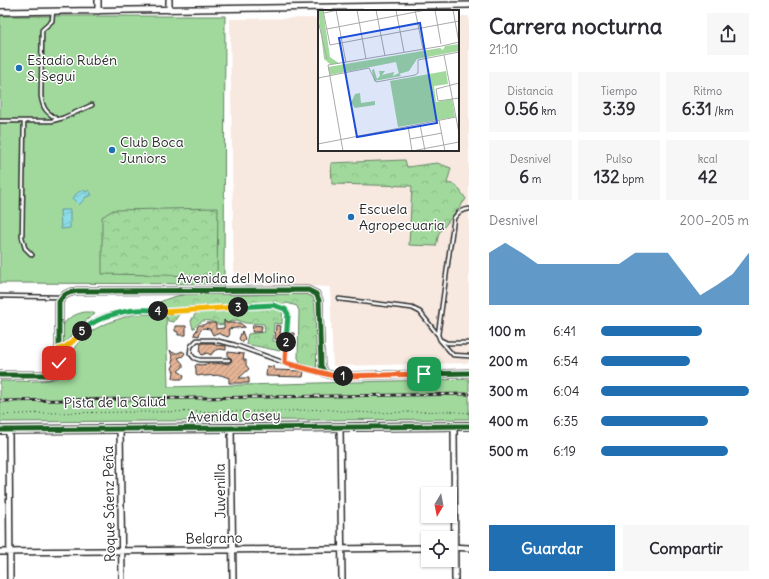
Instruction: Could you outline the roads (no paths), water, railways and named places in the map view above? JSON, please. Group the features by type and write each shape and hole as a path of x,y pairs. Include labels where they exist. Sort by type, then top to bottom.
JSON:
{"main road":[{"name":"Avenida Casey","path":"0,430 469,426"}],"street":[{"path":"98,0 98,11"},
{"path":"169,0 169,10"},
{"path":"0,12 469,5"},
{"name":"Avenida del Molino","path":"62,298 64,294 77,291 308,290 316,294 319,300 321,366 325,373"},
{"path":"0,375 49,375 56,370 59,363 59,302 62,298"},
{"path":"325,373 334,376 469,373"},
{"name":"Juvenilla","path":"231,427 233,579"},
{"path":"340,427 342,579"},
{"path":"453,531 454,427"},
{"name":"Roque Sáenz Peña","path":"120,429 122,579"},
{"path":"9,430 10,579"},
{"path":"457,547 469,548"},
{"name":"Belgrano","path":"0,552 421,548"},
{"path":"454,567 455,579"}],"lane":[{"path":"53,11 52,21 42,30 41,96 47,113 57,119"},
{"path":"0,121 52,121 92,105"},
{"path":"24,121 22,237 25,248 32,255"},
{"path":"438,335 454,218 458,212 469,209"},
{"path":"0,296 62,298"},
{"path":"339,299 412,308 420,312 453,355 469,356"},
{"path":"59,349 64,348 96,320 106,316 139,310 163,312 273,305 285,309 288,314 285,363"},
{"path":"229,360 200,360 194,358 190,353 191,346 197,340 214,340 285,363 325,373"},
{"path":"440,340 447,343 469,343"}],"water":[{"path":"82,189 86,192 89,190 92,195 86,197 79,205 72,198"},
{"path":"60,210 70,210 70,228 61,229"}],"railway":[{"path":"0,401 469,394"}],"place":[{"name":"Estadio Rubén S. Segui","path":"19,68"},
{"name":"Club Boca Juniors","path":"112,150"},
{"name":"Escuela Agropecuaria","path":"351,217"}]}
